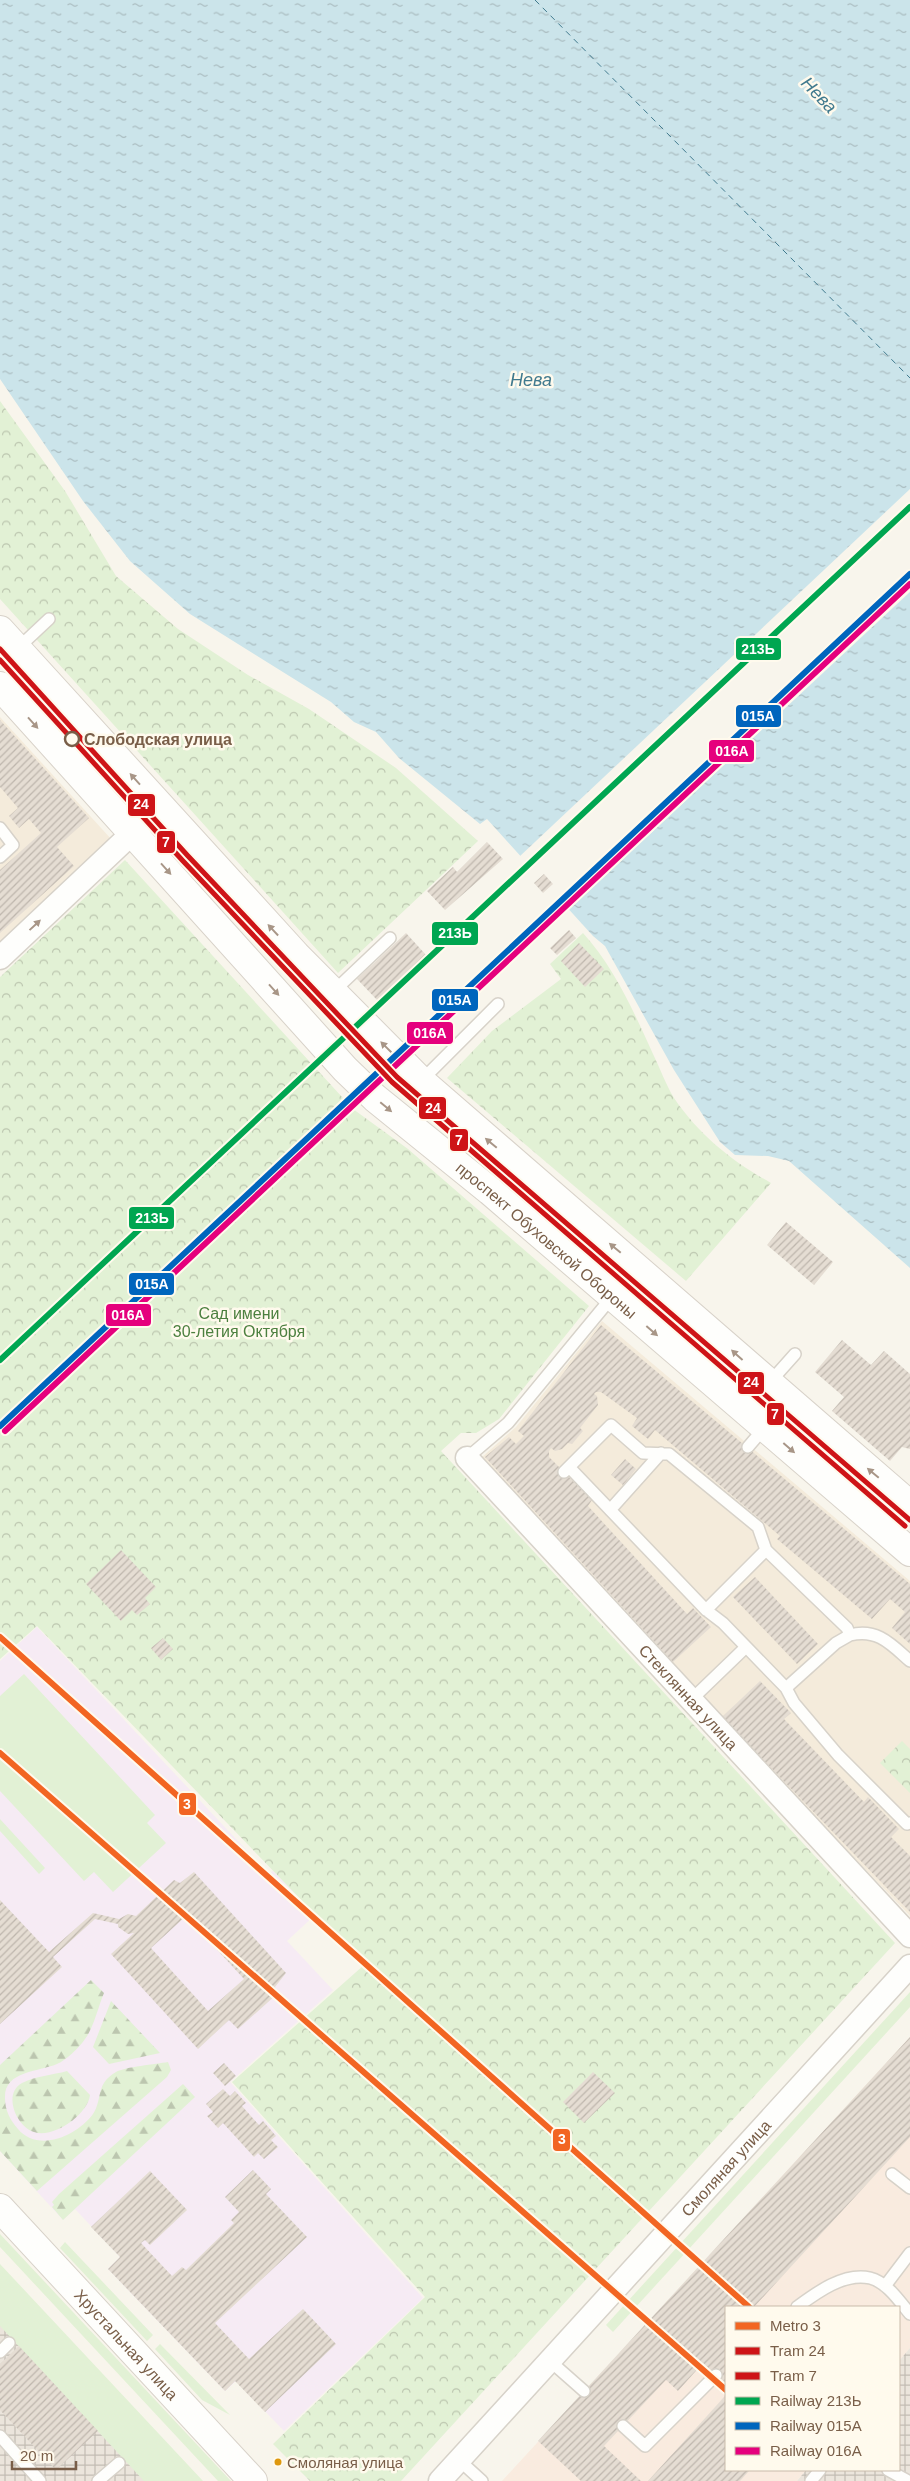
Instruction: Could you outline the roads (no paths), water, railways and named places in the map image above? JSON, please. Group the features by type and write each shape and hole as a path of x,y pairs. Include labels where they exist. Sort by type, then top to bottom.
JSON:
{"main road":[{"path":"9,640 332,993 421,1081 910,1505"},
{"name":"проспект Обуховской Обороны","path":"0,686 345,1069 375,1098 490,1191 612,1296 753,1428 910,1552"},
{"name":"Хрустальная улица","path":"0,2208 253,2481"}],"street":[{"path":"2,952 160,807"},
{"name":"Стеклянная улица","path":"467,1458 524,1511 691,1700 910,1936"},
{"name":"Смоляная улица","path":"440,2481 910,1966"}],"lane":[{"path":"9,640 49,619"},
{"path":"0,828 13,845 0,857"},
{"path":"332,993 390,938"},
{"path":"421,1081 498,1004"},
{"path":"467,1458 508,1423 612,1296"},
{"path":"753,1428 769,1384 795,1354"},
{"path":"850,1635 846,1628 766,1550 758,1527 714,1485 669,1454 643,1453 611,1425 566,1469 610,1510 706,1610 723,1623 786,1688 794,1703 838,1754 907,1824 910,1823"},
{"path":"610,1510 661,1453"},
{"path":"706,1610 766,1550"},
{"path":"786,1688 836,1643 850,1635 863,1631 876,1634 910,1661"},
{"path":"691,1700 746,1647"},
{"path":"892,2174 910,2188"},
{"path":"885,2286 910,2254"},
{"path":"798,2306 819,2290 852,2279 870,2278 885,2286 910,2314"},
{"path":"0,2352 9,2343"},
{"path":"550,2360 584,2391"},
{"path":"622,2426 645,2446 716,2375"},
{"path":"0,2436 40,2481"},
{"path":"459,2460 482,2481"},
{"path":"98,2481 119,2463"},
{"path":"811,2481 819,2471"},
{"path":"890,2471 908,2481"}],"water":[{"name":"Нева","path":"0,0 910,0 910,1268 789,1161 768,1156 735,1155 720,1142 674,1070 605,946 593,936 487,819 480,824 399,758 376,732 354,722 331,702 190,614 130,561 83,501 0,379"}],"metro line":[{"name":"3","path":"0,1637 748,2306"},
{"name":"3","path":"0,1753 725,2389"}],"tram line":[{"name":"24","path":"0,649 188,856 397,1077 910,1520"},
{"name":"7","path":"0,660 183,861 392,1082 905,1526"}],"rail line":[{"name":"213Ь","path":"0,1360 910,507"},
{"name":"015А","path":"0,1426 910,574"},
{"name":"016А","path":"5,1431 910,584"}],"place":[{"name":"Слободская улица","path":"72,739"},
{"name":"Смоляная улица","path":"278,2462"}],"park label":[{"name":"Сад имени 30-летия Октября","path":"239,1322"}]}
